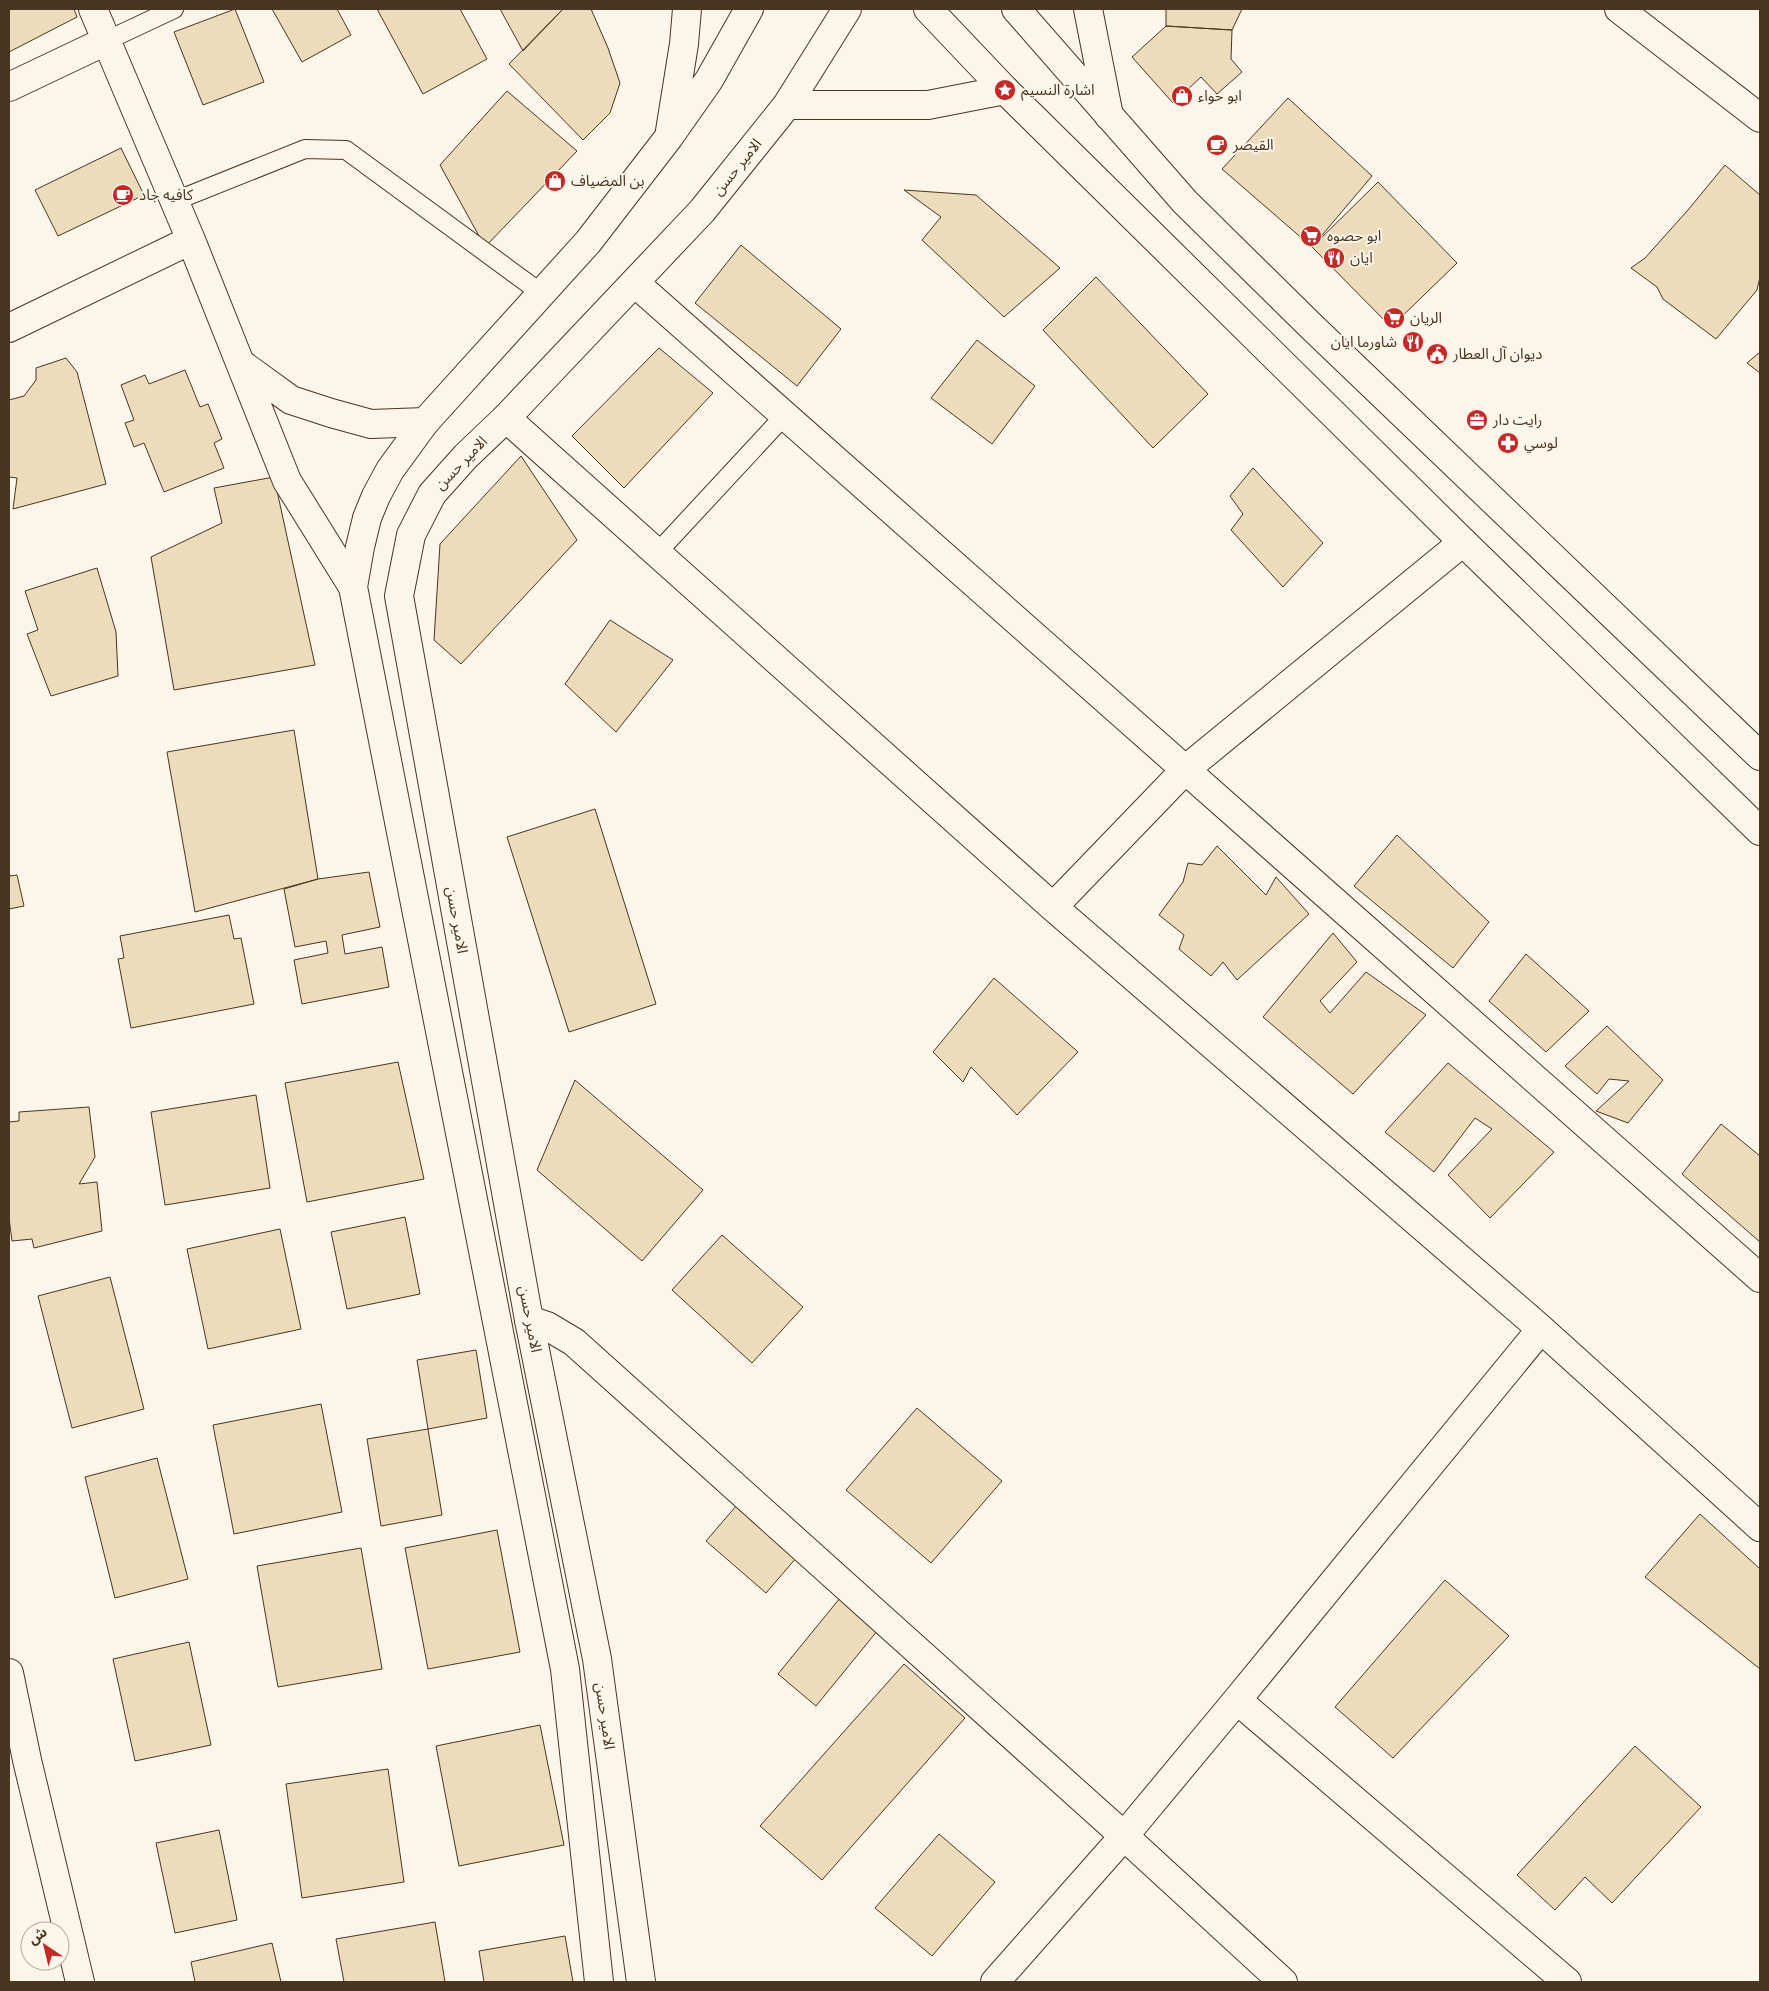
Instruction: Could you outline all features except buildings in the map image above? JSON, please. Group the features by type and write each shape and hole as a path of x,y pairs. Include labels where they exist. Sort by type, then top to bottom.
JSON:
{"street":[{"path":"93,9 108,40 175,201 287,481 353,587 565,1669 599,1982"},
{"path":"669,137 684,44 687,9"},
{"path":"353,587 363,532 376,496 390,470 425,422 588,242 669,137 709,80 749,9"},
{"name":"الامير حسن","path":"641,1982 597,1659 530,1320 399,596 411,536 432,494 466,456 506,418 702,211 787,105 847,9"},
{"path":"928,9 1005,90 1463,542 1760,831"},
{"path":"1016,9 1185,202 1304,319 1760,756"},
{"path":"1088,9 1109,116"},
{"path":"1619,9 1760,118"},
{"path":"9,87 108,40"},
{"path":"787,105 928,105 1005,90"},
{"path":"9,328 191,240"},
{"path":"635,283 1760,1278"},
{"path":"240,363 291,400 331,413 371,424 425,422"},
{"path":"506,418 1053,907 1541,1329 1760,1527"},
{"path":"1053,907 1186,769 1463,542"},
{"path":"530,1320 547,1326 574,1342 1124,1836 1283,1982"},
{"path":"995,1982 1124,1836 1541,1329"},
{"path":"9,1673 27,1760 80,1982"},
{"path":"1237,1700 1567,1982"}],"lane":[{"path":"108,40 174,9"},
{"path":"175,201 305,149 346,150 541,293"},
{"path":"657,553 785,415"}],"place":[{"name":"اشارة النسيم","path":"1005,90"},
{"name":"ابو حواء","path":"1182,96"},
{"name":"القيصر","path":"1217,145"},
{"name":"بن المضياف","path":"555,181"},
{"name":"كافيه جاد","path":"123,195"},
{"name":"ابو حصوه","path":"1311,236"},
{"name":"ايان","path":"1334,258"},
{"name":"الريان","path":"1394,318"},
{"name":"شاورما ايان","path":"1413,342"},
{"name":"ديوان آل العطار","path":"1437,354"},
{"name":"رايت دار","path":"1477,420"},
{"name":"لوسي","path":"1508,443"}]}
